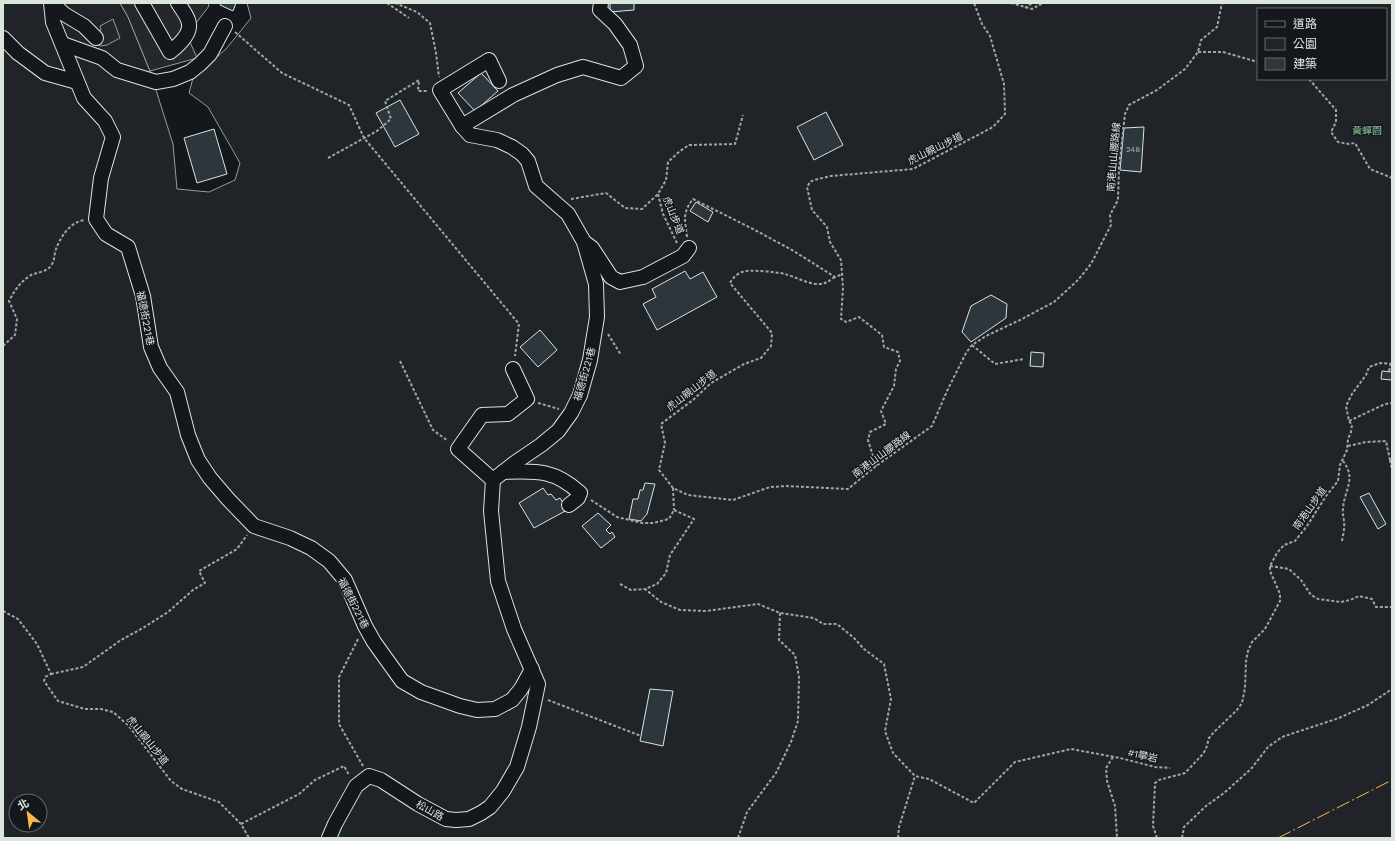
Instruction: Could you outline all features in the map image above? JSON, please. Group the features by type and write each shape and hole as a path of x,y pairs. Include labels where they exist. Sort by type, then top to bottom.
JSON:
{"lane":[{"path":"52,3 64,14 84,26 96,38"},
{"path":"52,3 54,22 84,98 105,122 113,137 101,178 96,218"},
{"path":"142,3 170,52 178,45 189,28 188,21 178,3"},
{"path":"462,126 513,94 557,75 583,67 620,78 636,66 630,45 616,24 600,10 602,3"},
{"path":"63,44 102,58 117,70 156,82 174,79 190,72 200,64 210,54 225,26"},
{"path":"3,38 18,53 44,73 77,82"},
{"path":"499,80 489,60 440,90 462,126 470,135 497,140 512,147 522,154 528,161 536,186 568,214 584,242 592,248 611,276 620,282 643,277 686,252"},
{"name":"福德街221巷","path":"96,218 106,234 128,247 143,296 151,347 160,368 177,392 188,435 198,460 210,478 254,526 290,538 311,548 329,561 345,580 365,626 374,642 402,681 421,692 460,706 477,710 495,709 512,700 522,688 532,669"},
{"name":"福德街221巷","path":"498,476 547,441 558,431 572,413 580,395 586,374 597,317 596,284 584,242"},
{"path":"512,369 527,399 508,414 482,415 458,449 498,476 522,471 553,475 569,482 580,493 578,498 568,505"},
{"path":"498,476 491,511 498,581 514,629 532,669"},
{"name":"松山路","path":"369,776 381,780 418,804 446,819 469,819 481,813 490,807 503,791 518,767 529,727 538,684 532,669"},
{"path":"329,838 356,786 369,776"}],"path":[{"path":"387,3 409,18"},
{"path":"328,158 377,132 391,119 385,101 419,80 418,91 440,90 436,53 430,23 417,12 395,3"},
{"name":"虎山親山步道","path":"673,488 659,470 664,443 661,424 693,400 711,382 744,364 761,358 772,346 772,333 730,283 733,278 746,270 784,273 820,284 827,282 835,276 843,274 841,260 830,242 827,227 812,210 807,187 810,182 831,176 913,169 993,127 1005,114 1004,84 990,36 982,24 974,3"},
{"path":"1011,3 1032,9 1043,3"},
{"path":"1025,8 1032,3"},
{"name":"南港山山腰路線","path":"673,488 688,496 732,500 770,487 786,486 848,489 876,466 932,426 947,391 966,353 972,345 986,336 1054,302 1078,280 1091,264 1111,225 1110,215 1118,200 1119,166 1125,114 1129,105 1157,90 1185,68 1198,52 1201,40 1217,26 1222,3"},
{"path":"225,26 237,33 282,73 349,105 364,138 519,324 512,369"},
{"path":"1198,52 1223,52 1257,62"},
{"path":"1310,80 1336,110 1336,122 1331,132 1338,142 1349,144 1355,143 1370,169 1392,178"},
{"path":"658,194 666,180 668,162 689,145 735,144 743,115"},
{"name":"虎山步道","path":"568,214 571,199 606,193 625,208 642,209 658,194 663,214 686,252"},
{"path":"686,252 684,216 693,199 792,250 835,276"},
{"path":"3,346 15,335 17,319 9,301 17,285 31,275 48,269 53,263 55,250 66,230 79,221 96,218"},
{"path":"843,274 841,319 846,322 859,317 882,335 884,347 898,352 900,361 896,369 894,386 881,411 886,424 870,432 868,440 876,466"},
{"path":"597,317 621,355"},
{"path":"972,345 995,364 1024,359"},
{"path":"400,361 433,430 458,449"},
{"name":"南港山步道","path":"1270,566 1277,553 1284,545 1295,541 1307,526 1310,519 1338,481 1340,465 1343,461 1348,439 1352,432 1352,425 1346,406 1348,400 1366,376 1369,367 1380,363 1391,364"},
{"path":"1389,371 1391,364"},
{"path":"527,399 572,413"},
{"path":"1350,421 1385,404 1392,403"},
{"path":"1347,446 1366,442 1386,441 1391,459 1392,470"},
{"path":"1342,541 1345,523 1342,512 1343,502 1350,484 1350,474 1343,461"},
{"path":"580,493 617,518 642,523 653,523 668,519 674,510 673,488"},
{"path":"620,584 631,590 645,589 657,584 666,573 670,555 694,519 674,510"},
{"path":"3,611 18,619 37,644 51,674 84,667 122,640 168,612 204,583 199,571 237,550 254,526"},
{"path":"1157,838 1153,826 1155,783 1159,780 1185,773 1202,755 1206,749 1209,738 1242,703 1245,688 1248,651 1257,635 1265,629 1280,601 1280,594 1270,571 1270,566 1288,569 1301,580 1311,596 1340,602 1359,596 1372,599 1376,607 1392,607"},
{"path":"645,589 661,602 680,610 706,611 758,604 780,613 814,618 823,624 837,624 854,638 864,650 884,664 891,699 885,731 892,753 915,776 898,828 898,838"},
{"path":"738,838 747,812 776,773 791,742 798,722 799,677 795,655 779,640 780,613"},
{"path":"365,626 339,677 339,724 369,776"},
{"name":"虎山親山步道","path":"51,674 46,677 44,681 58,701 85,709 101,709 113,712 128,725 170,781 182,789 219,802 241,824 249,838"},
{"path":"1182,838 1184,827 1206,806 1224,793 1251,769 1268,747 1282,737 1339,718 1368,705 1392,689"},
{"path":"536,696 641,736"},
{"name":"#1攀岩","path":"915,776 929,778 974,803 1015,762 1071,749 1120,758 1155,768 1170,768"},
{"path":"1113,757 1106,768 1107,781 1115,806 1117,838"},
{"path":"241,824 299,794 315,780 344,766 356,786"}],"green space":[{"name":"黃蟬園","path":"3,3 120,3 128,17 150,71 173,144 177,189 209,192 235,180 240,163 208,107 189,93 193,78 226,49 251,18 247,3 1392,3 1392,838 3,838"}],"shaded area":[{"path":"120,3 208,3 209,6 187,35 197,58 150,71 128,17"},
{"path":"113,19 120,38 107,45 100,46 96,43 97,33 101,30 100,26"}],"building":[{"path":"221,3 236,3 233,11 220,5"},
{"path":"610,3 634,3 634,10 610,12"},
{"path":"481,73 498,91 475,111 458,93"},
{"path":"400,100 419,134 395,147 376,113"},
{"path":"826,112 843,145 814,160 797,127"},
{"path":"1144,127 1141,172 1120,170 1124,128"},
{"path":"214,129 227,174 197,183 184,138"},
{"path":"696,202 713,212 708,222 690,211"},
{"path":"685,271 690,279 703,272 717,297 657,330 643,304 656,297 652,289"},
{"path":"991,295 1007,304 1006,318 971,342 962,332 971,306"},
{"path":"540,330 557,350 538,367 520,347"},
{"path":"1031,352 1044,353 1043,367 1030,366"},
{"path":"1382,371 1392,372 1392,380 1381,379"},
{"path":"645,483 655,484 647,514 641,521 629,519 633,499 638,499 640,490 643,490"},
{"path":"543,488 548,495 551,494 556,500 560,498 567,510 534,528 519,503"},
{"path":"1369,493 1386,524 1378,529 1360,497"},
{"path":"598,513 611,525 606,530 610,534 612,532 615,537 601,548 582,526"},
{"path":"650,689 673,691 663,746 640,741"}],"power":[{"path":"1278,838 1392,780"}]}
